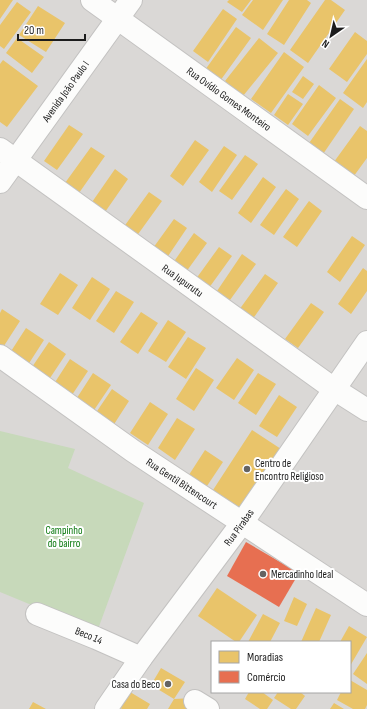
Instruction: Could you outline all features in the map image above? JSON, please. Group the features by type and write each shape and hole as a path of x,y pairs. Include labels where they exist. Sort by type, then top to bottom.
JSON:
{"street":[{"name":"Rua Ovídio Gomes Monteiro","path":"92,0 367,198"},
{"name":"Avenida João Paulo I","path":"0,182 8,154 131,0"},
{"name":"Rua Jupurutu","path":"8,154 334,389 367,410"},
{"name":"Rua Pirabas","path":"106,709 140,658 242,523 367,342"},
{"name":"Rua Gentil Bittencourt","path":"0,356 133,451 367,605"},
{"name":"Beco 14","path":"37,614 140,658"}],"shaded area":[{"path":"0,0 367,0 367,709 0,709"}],"green space":[{"name":"Campinho do bairro","path":"0,431 75,449 68,468 144,503 97,632 0,592"}],"building: Moradias":[{"path":"0,0 13,0 0,19"},
{"path":"229,0 251,0 242,12 227,2"},
{"path":"253,0 283,0 263,30 242,15"},
{"path":"289,0 307,0 311,3 284,45 267,34"},
{"path":"325,0 331,0 345,10 308,63 290,50"},
{"path":"17,2 31,12 4,49 0,46 0,25"},
{"path":"38,6 65,23 46,52 19,35"},
{"path":"223,9 237,19 208,62 193,51"},
{"path":"236,27 251,38 220,81 205,70"},
{"path":"355,32 367,41 367,54 347,82 329,69"},
{"path":"17,38 44,57 32,73 6,53"},
{"path":"259,38 278,53 243,96 225,81"},
{"path":"284,52 304,67 271,113 251,99"},
{"path":"367,59 367,102 363,108 343,93"},
{"path":"3,60 38,86 7,127 0,122 0,64"},
{"path":"303,76 314,84 303,99 292,92"},
{"path":"319,85 336,98 308,136 292,124"},
{"path":"288,94 303,104 288,125 274,115"},
{"path":"340,99 354,109 321,157 307,146"},
{"path":"69,125 83,134 57,170 44,161"},
{"path":"360,126 367,131 367,158 351,180 331,166"},
{"path":"195,140 209,150 183,186 170,176"},
{"path":"224,146 237,155 212,192 199,182"},
{"path":"91,147 105,156 79,193 65,183"},
{"path":"245,155 258,164 232,200 219,191"},
{"path":"115,169 128,179 103,215 90,205"},
{"path":"263,177 276,187 251,223 238,213"},
{"path":"286,189 299,199 274,235 260,225"},
{"path":"149,192 162,201 136,237 123,228"},
{"path":"309,201 322,211 297,247 283,237"},
{"path":"174,219 187,228 162,265 148,255"},
{"path":"194,233 207,243 181,279 168,270"},
{"path":"352,236 365,245 340,282 327,272"},
{"path":"219,247 232,256 206,292 193,283"},
{"path":"242,254 256,264 230,300 217,291"},
{"path":"363,268 367,271 367,291 351,314 338,304"},
{"path":"60,273 78,285 58,315 40,304"},
{"path":"265,274 278,283 252,320 239,310"},
{"path":"92,277 110,289 90,320 72,308"},
{"path":"116,291 134,302 114,333 96,321"},
{"path":"311,303 324,312 298,348 285,339"},
{"path":"2,309 20,321 0,352 0,313"},
{"path":"141,312 158,323 138,354 120,342"},
{"path":"168,320 186,332 166,362 148,351"},
{"path":"26,328 44,340 24,371 6,359"},
{"path":"188,337 206,348 186,379 168,367"},
{"path":"49,342 66,354 46,384 28,373"},
{"path":"237,358 254,370 234,400 216,388"},
{"path":"70,359 88,371 68,401 50,390"},
{"path":"196,368 214,380 194,411 176,399"},
{"path":"93,373 111,385 90,416 73,404"},
{"path":"258,373 276,384 256,415 238,403"},
{"path":"112,389 129,401 109,432 91,420"},
{"path":"279,395 297,407 277,437 259,426"},
{"path":"150,402 168,414 148,445 130,433"},
{"path":"177,418 195,429 175,460 158,448"},
{"name":"Centro de Encontro Religioso","path":"252,430 281,449 242,509 213,490"},
{"path":"205,450 223,462 203,492 185,481"},
{"path":"217,588 257,615 240,641 235,641 198,616"},
{"path":"294,597 307,604 297,626 284,621"},
{"path":"316,608 331,615 319,641 301,641"},
{"path":"263,614 280,623 271,641 249,641"},
{"path":"349,626 367,637 351,664 351,641 341,641"},
{"path":"367,653 367,684 353,674"},
{"name":"Casa do Beco","path":"161,668 185,682 174,699 151,685"},
{"path":"351,681 367,690 367,705 365,709 353,709 337,700 340,693 351,693"},
{"path":"125,689 150,704 147,709 122,709 116,705"},
{"path":"248,693 263,693 273,700 267,709 260,709 245,699"},
{"path":"277,693 301,693 305,696 296,709 291,709 274,698"},
{"path":"193,698 191,709 168,709 174,699"},
{"path":"33,702 46,709 29,709"},
{"path":"334,703 344,709 330,709"}],"building: Comércio":[{"name":"Mercadinho Ideal","path":"246,542 299,573 279,607 227,576"}],"place":[{"name":"Centro de Encontro Religioso","path":"247,469"},
{"name":"Mercadinho Ideal","path":"263,574"},
{"name":"Casa do Beco","path":"168,684"}]}
